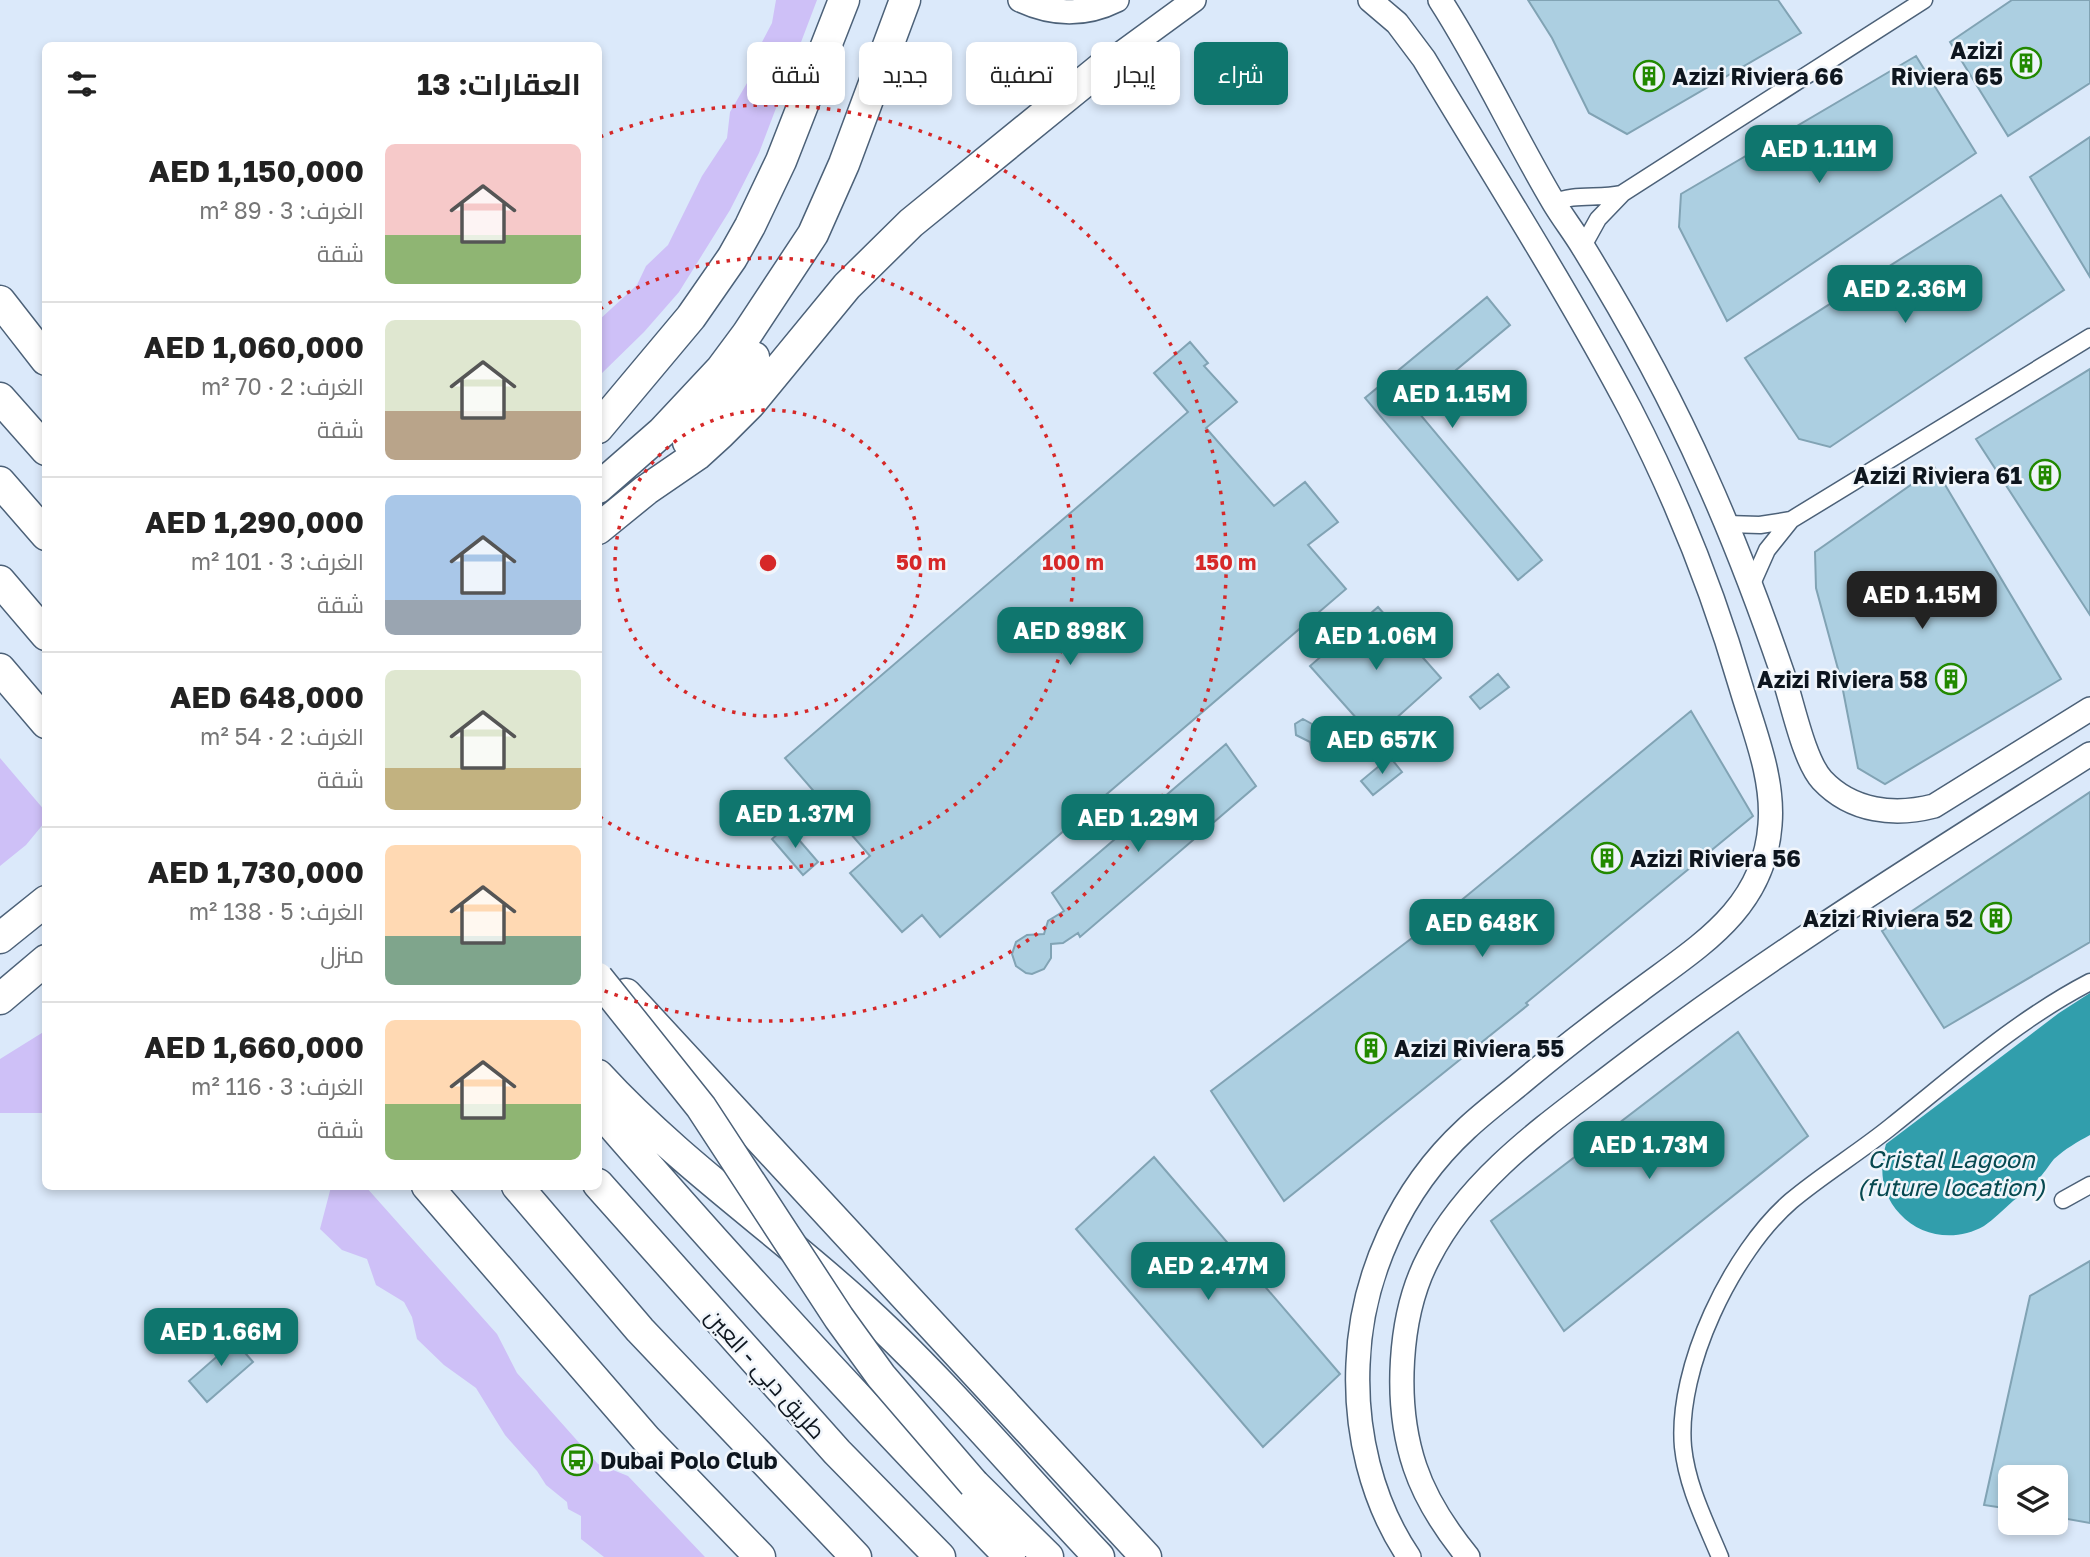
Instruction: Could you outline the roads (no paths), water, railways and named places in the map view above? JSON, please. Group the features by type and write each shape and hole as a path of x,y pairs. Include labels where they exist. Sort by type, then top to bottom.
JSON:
{"highway":[{"path":"602,423 713,288 750,226 781,161 844,0"},
{"path":"646,490 708,418 754,356 785,308 813,234 844,164 905,0"},
{"path":"602,526 646,490 697,455 750,404 847,286 893,240 1091,76"},
{"path":"602,484 662,432 721,369 813,234"},
{"path":"0,301 42,355"},
{"path":"602,404 638,382"},
{"path":"0,398 40,444"},
{"path":"0,482 42,530"},
{"path":"0,581 42,630"},
{"path":"0,669 42,720"},
{"path":"0,699 14,710 42,723"},
{"path":"0,938 42,904"},
{"path":"0,999 42,963"},
{"path":"602,971 792,1171 1146,1557"},
{"path":"602,983 701,1107 839,1318 881,1376 974,1484 1048,1557"},
{"path":"602,1079 701,1174 858,1303 918,1362 1099,1557"},
{"path":"602,1114 708,1235 896,1441 1010,1557"},
{"name":"طريق دبي - العين","path":"602,1188 837,1452 940,1557"},
{"path":"430,1190 647,1440 760,1557"},
{"path":"520,1190 640,1330 856,1557"}],"street":[{"path":"1020,0 1049,10 1074,12 1100,8 1117,0"},
{"path":"1127,42 1168,0"},
{"path":"1136,42 1194,0"},
{"path":"1370,0 1397,23 1424,59 1603,360 1637,424 1698,556 1727,639 1764,763 1771,822 1762,866 1752,889 1728,921 1575,1039 1466,1128 1426,1174 1393,1226 1378,1259 1369,1289 1362,1320 1357,1382 1365,1451 1374,1484 1386,1517 1409,1557"},
{"path":"1440,0 1676,412 1727,524 1783,674 1811,764 1823,780 1856,803 1875,810 1915,811 1934,806 2090,709"},
{"path":"1453,0 1464,40"},
{"path":"1583,246 1598,219 1623,193 1924,0"},
{"path":"1554,203 1569,198 1598,198 1623,193"},
{"path":"1751,586 1767,550 1791,520 2090,337"},
{"path":"1727,524 1791,520"},
{"path":"1468,1557 1436,1512 1415,1466 1405,1416 1402,1376 1406,1336 1417,1286 1428,1259 1460,1208 1493,1172 1530,1139 1700,1008 1825,922 2090,754"},
{"path":"1720,1557 1691,1486 1684,1449 1684,1418 1691,1378 1710,1320 1751,1245 1791,1202 1869,1145 2005,1035 2063,996 2090,982"},
{"path":"2063,1200 2090,1185"}],"water":[{"name":"Cristal Lagoon (future location)","path":"2090,993 2090,1135 2058,1155 2031,1186 1984,1226 1962,1234 1939,1235 1908,1222 1885,1190 1882,1172 1886,1144 2059,1013"}],"place":[{"name":"Azizi Riviera 65","path":"2026,63"},
{"name":"Azizi Riviera 66","path":"1649,76"},
{"name":"Azizi Riviera 61","path":"2045,475"},
{"name":"Azizi Riviera 58","path":"1951,679"},
{"name":"Azizi Riviera 56","path":"1607,858"},
{"name":"Azizi Riviera 52","path":"1996,918"},
{"name":"Azizi Riviera 55","path":"1371,1048"},
{"name":"Dubai Polo Club","path":"577,1460"}]}
